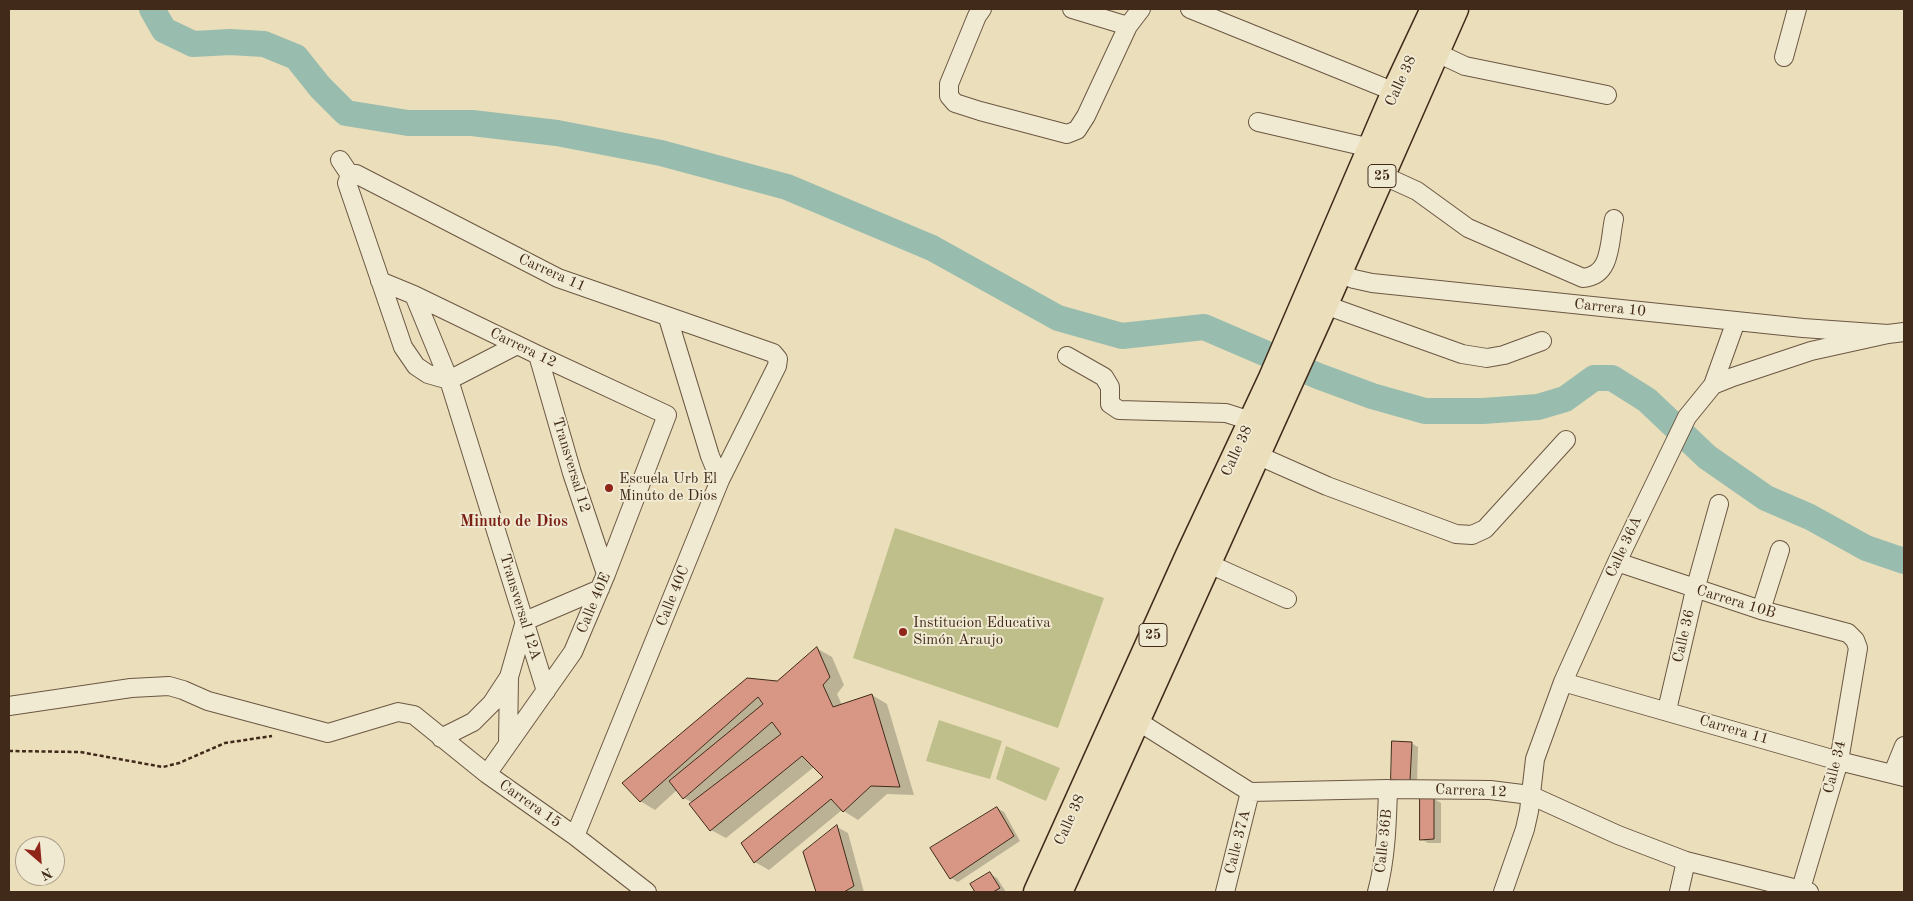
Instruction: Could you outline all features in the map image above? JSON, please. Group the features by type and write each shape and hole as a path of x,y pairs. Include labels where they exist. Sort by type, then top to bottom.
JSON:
{"highway":[{"name":"Calle 38","path":"1037,892 1199,559 1257,455 1279,383 1329,270 1371,148 1434,9"},
{"name":"Calle 38","path":"1329,270 1382,175 1455,9"},
{"name":"Calle 38","path":"1059,892 1136,720 1251,422 1279,383"}],"street":[{"path":"982,9 977,16 949,84 949,96 954,103 1067,134 1077,130 1086,116 1128,26 1141,9"},
{"path":"1072,9 1128,26"},
{"path":"1190,9 1395,92"},
{"path":"1784,57 1797,9"},
{"path":"1435,52 1465,66 1607,95"},
{"path":"1258,122 1371,148"},
{"name":"Carrera 11","path":"380,281 347,183 345,168 558,278 668,318 773,353 778,359"},
{"path":"1382,175 1417,191 1468,228 1582,278 1590,278 1600,272 1605,266 1614,219"},
{"name":"Carrera 10","path":"1329,270 1372,283 1736,322 1896,333"},
{"path":"380,281 403,347 416,366 428,374 449,380 517,345"},
{"name":"Carrera 12","path":"380,281 414,295 538,356 667,415"},
{"name":"Transversal 12A","path":"414,295 449,380 546,691"},
{"path":"1315,302 1462,354 1487,358 1542,341"},
{"path":"668,318 710,456 720,480"},
{"path":"1713,385 1736,322"},
{"name":"Calle 36A","path":"1503,892 1524,829 1535,759 1563,682 1617,562 1687,416 1713,385 1753,369 1811,351 1896,333"},
{"name":"Transversal 12","path":"538,356 603,582"},
{"path":"1067,356 1104,377 1110,387 1110,404 1119,410 1226,414 1251,422"},
{"name":"Calle 40C","path":"575,836 720,480 777,366 778,359"},
{"name":"Calle 40E","path":"487,774 573,652 603,582 667,415"},
{"path":"1257,455 1327,486 1456,534 1472,535 1485,529 1566,440"},
{"name":"Calle 36","path":"1667,710 1695,590 1719,504"},
{"path":"1761,610 1780,550"},
{"path":"1199,559 1287,599"},
{"name":"Carrera 10B","path":"1617,562 1695,590 1848,633 1855,640"},
{"path":"508,744 509,677 525,621 603,582"},
{"name":"Calle 34","path":"1803,891 1839,761 1858,648 1855,640"},
{"path":"441,738 473,722 492,703 509,677"},
{"name":"Carrera 11","path":"1563,682 1667,710 1839,761 1899,775"},
{"name":"Carrera 15","path":"9,706 131,688 169,686 208,701 328,734 398,712 414,716 487,774 575,836 647,892"},
{"path":"1136,720 1250,792"},
{"path":"1899,775 1904,746"},
{"name":"Carrera 12","path":"1250,792 1388,789 1490,790 1530,795 1618,835 1686,861 1803,891"},
{"name":"Calle 36B","path":"1377,892 1387,826 1388,789"},
{"name":"Calle 37A","path":"1225,892 1250,792"},
{"path":"1679,892 1686,861"}],"path":[{"path":"9,751 80,752 163,767 179,764 225,743 274,736"}],"green space":[{"path":"895,528 1104,598 1058,728 853,658"},
{"path":"939,720 1002,741 990,779 926,761"},
{"path":"1006,746 1060,768 1046,801 996,779"}],"building":[{"path":"817,647 830,677 823,685 833,707 872,694 900,787 871,786 843,812 831,799 754,863 741,843 823,777 802,756 710,831 689,804 781,734 772,722 683,799 669,781 763,704 758,697 640,802 622,783 747,678 777,681"},
{"path":"1392,741 1412,742 1410,781 1391,780"},
{"path":"1420,798 1434,798 1434,839 1420,840"},
{"path":"997,807 1014,836 950,879 930,848"},
{"path":"837,825 854,886 844,892 816,892 803,852"},
{"path":"990,872 1000,888 993,892 975,892 970,884"}],"waterway":[{"path":"152,9 164,30 193,44 230,42 264,44 296,57 320,87 346,113 408,123 472,123 557,133 661,153 787,187 932,248 1058,318 1122,336 1204,327 1318,376 1372,396 1425,411 1483,411 1538,407 1565,399 1594,378 1612,378 1647,400 1707,457 1766,498 1810,517 1866,548 1904,561"}],"place":[{"name":"Escuela Urb El Minuto de Dios","path":"609,488"},
{"name":"Institucion Educativa Simón Araujo","path":"903,632"}],"district":[{"name":"Minuto de Dios","path":"514,522"}]}
